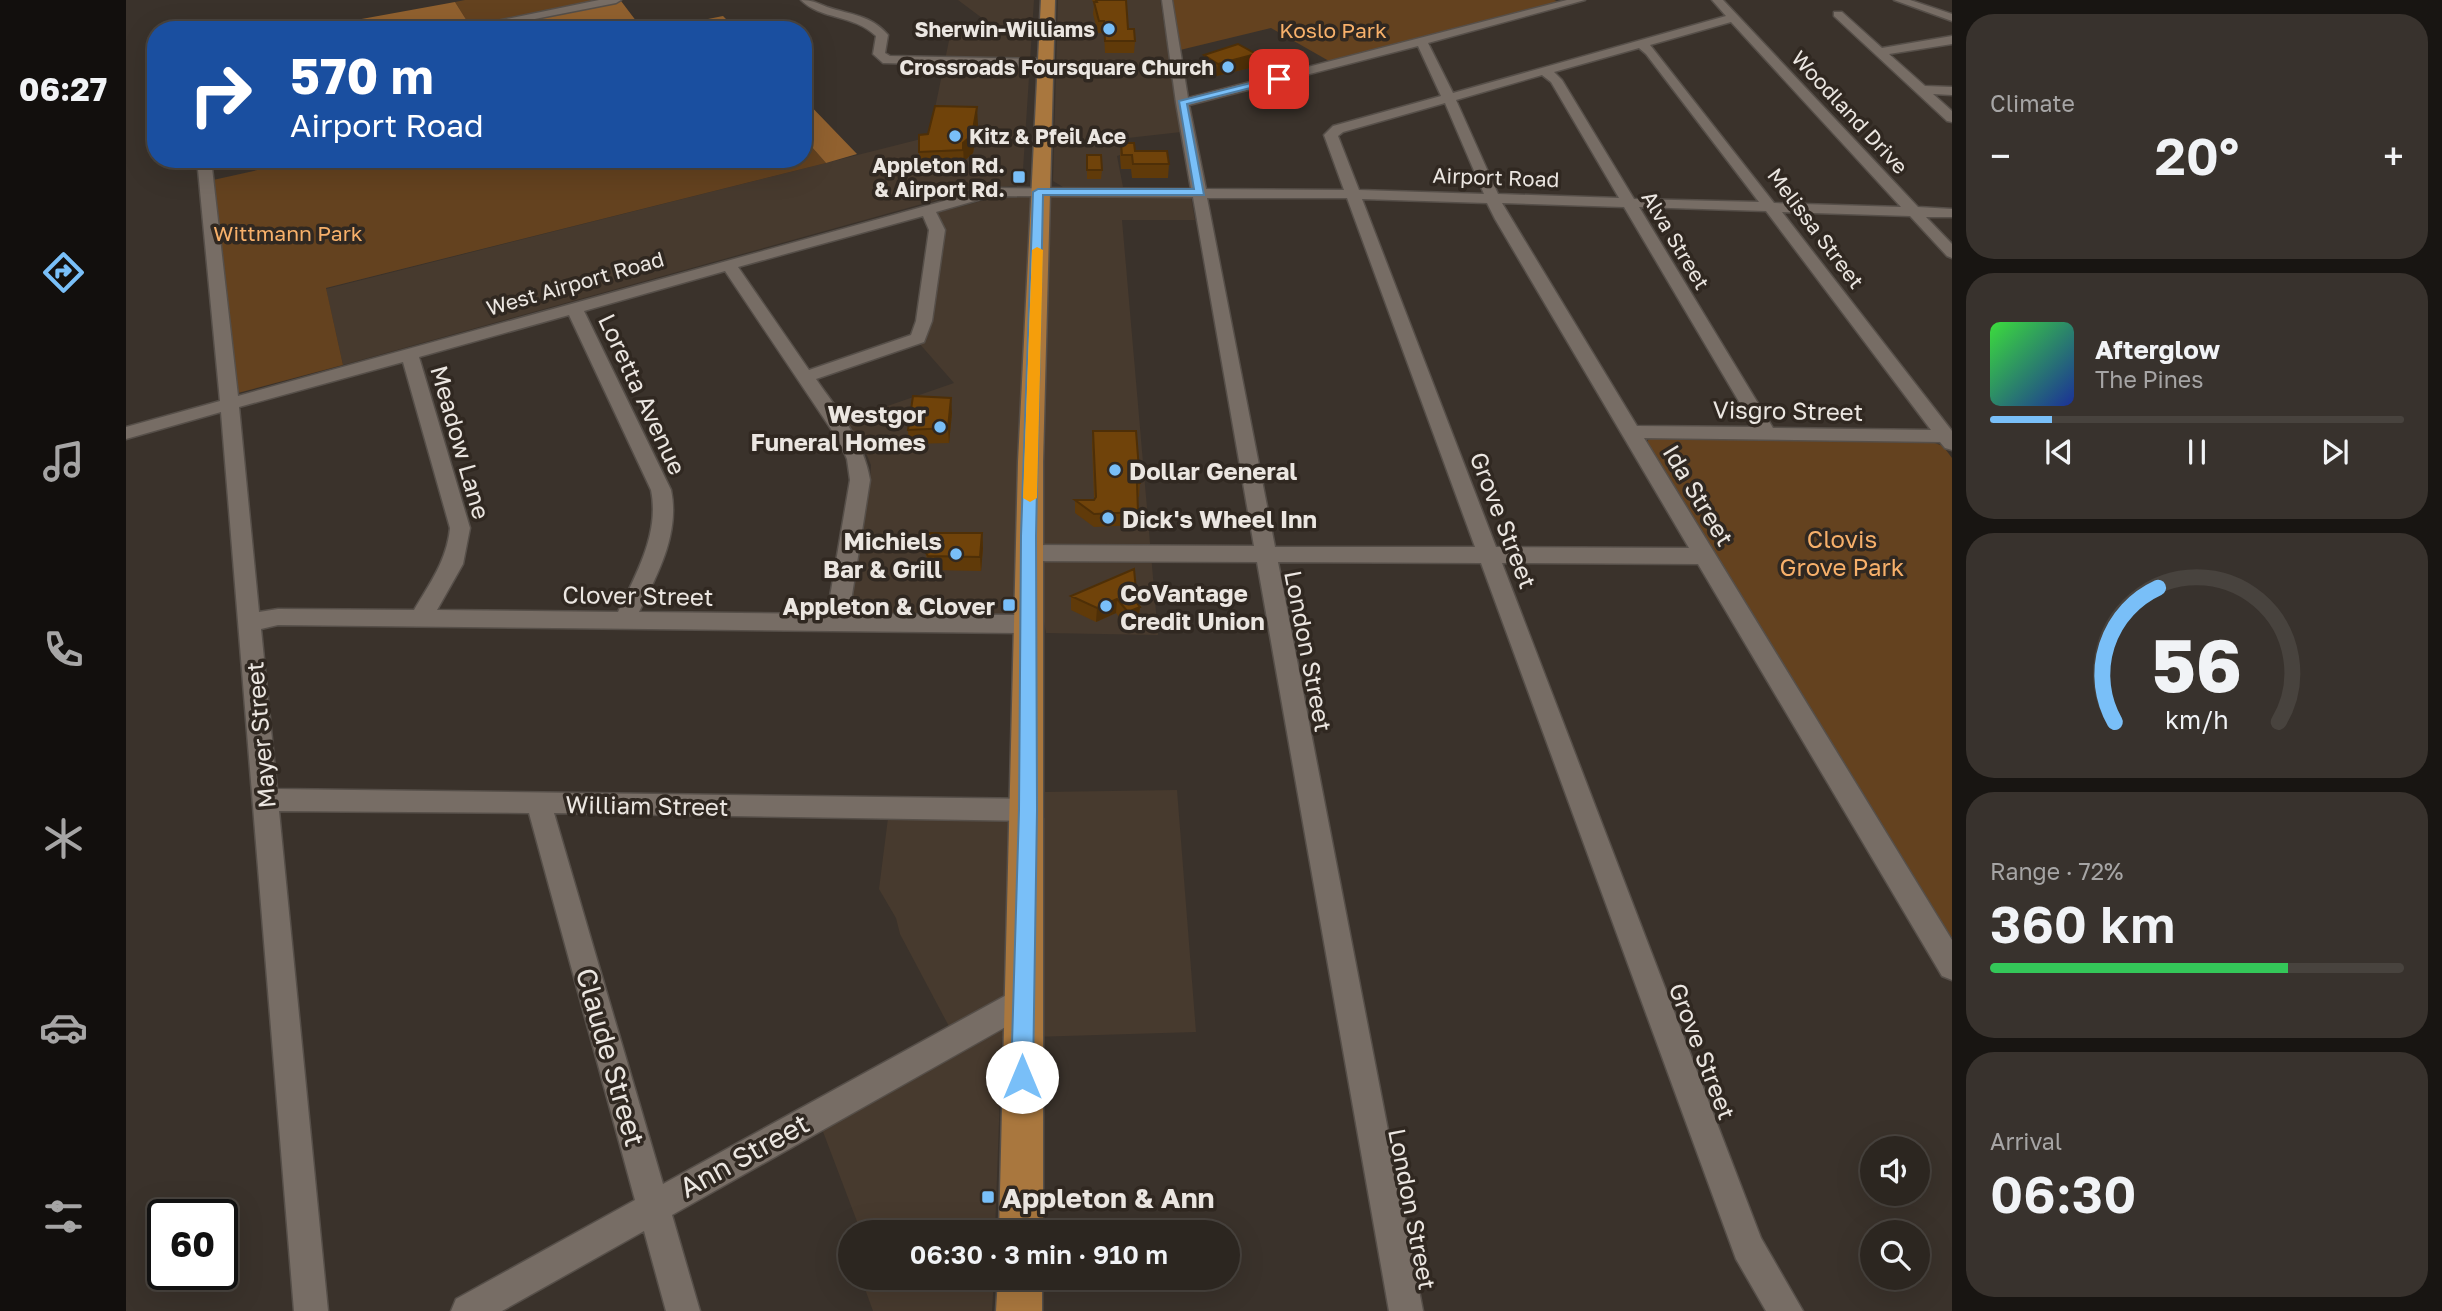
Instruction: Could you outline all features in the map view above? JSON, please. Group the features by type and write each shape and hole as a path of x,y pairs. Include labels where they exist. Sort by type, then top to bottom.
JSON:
{"main road":[{"path":"1021,1220 1029,553 1038,192 1048,0"},
{"path":"1019,1311 1020,1290"}],"street":[{"path":"506,21 616,0"},
{"path":"806,0 819,8 863,18 882,35 879,54 887,60 1045,63"},
{"name":"London Street","path":"1167,0 1182,103 1406,1311"},
{"path":"1182,103 1580,0"},
{"name":"Woodland Drive","path":"1717,0 1952,253"},
{"path":"1899,0 1952,18"},
{"path":"1852,9 1832,8 1952,118"},
{"name":"Grove Street","path":"1733,18 1332,133 1331,138 1748,1247 1763,1277 1786,1311"},
{"path":"1881,52 1952,40"},
{"name":"Ida Street","path":"1420,42 1428,51 1491,198 1952,966"},
{"name":"Melissa Street","path":"1640,43 1650,51 1772,207 1949,440"},
{"name":"Alva Street","path":"1544,71 1556,80 1766,434"},
{"path":"1922,90 1952,91"},
{"name":"Mayer Street","path":"205,168 266,801 311,1311"},
{"name":"West Airport Road","path":"126,432 925,209 991,192 1038,192"},
{"name":"Airport Road","path":"1038,192 1353,194 1952,213"},
{"path":"804,377 918,338 925,321 937,230 934,219 925,209"},
{"path":"728,264 848,440 860,469 859,490 836,624"},
{"name":"Loretta Avenue","path":"574,307 666,504 663,527 624,621"},
{"name":"Meadow Lane","path":"409,354 460,528 459,545 452,564 420,619"},
{"name":"Visgro Street","path":"1630,432 1949,440"},
{"path":"1029,553 1705,556"},
{"name":"Clover Street","path":"249,623 278,617 1028,624"},
{"name":"William Street","path":"266,801 292,799 1028,810"},
{"name":"Claude Street","path":"539,804 683,1311"},
{"name":"Ann Street","path":"468,1311 1022,1002"}],"shaded area":[{"path":"958,0 1034,0 1022,185 976,189 343,365 326,289 929,137 951,31 998,30"},
{"path":"1058,0 1160,0 1181,132 1119,139 1126,153 1117,156 1123,187 1063,187 1053,181"},
{"path":"621,1 636,21 515,21"},
{"path":"455,2 467,21 350,21"},
{"path":"723,16 728,21 698,21"},
{"path":"812,107 857,154 826,163 812,147"},
{"path":"996,197 1191,197 1195,220 1122,220 1158,635 1046,633 1043,616 845,617 871,465 864,448 844,421 954,383 918,342 931,327 943,228 937,213"},
{"path":"1177,790 1196,1032 1002,1038 995,1220 856,1220 822,1129 961,1049 879,889 888,818 1045,818 1045,792"},
{"path":"865,1290 993,1290 992,1311 873,1311"}],"green space":[{"path":"609,0 497,21 467,21 455,2"},
{"name":"Koslo Park","path":"1172,0 1559,2 1329,61 1271,28 1180,50"},
{"name":"Wittmann Park","path":"812,147 826,163 812,166"},
{"name":"Wittmann Park","path":"267,168 806,168 326,288 343,365 238,393 213,180"},
{"name":"Clovis Grove Park","path":"1648,440 1932,442 1943,446 1952,458 1952,940 1647,444"}],"building":[{"path":"1096,0 1126,0 1128,29 1134,29 1135,41 1105,41 1104,21 1099,21 1094,2 1097,2"},
{"path":"1238,44 1256,54 1218,64 1204,55"},
{"path":"935,106 977,107 972,135 963,143 963,150 919,152 919,135 928,134"},
{"path":"1121,143 1134,143 1135,151 1167,151 1169,164 1133,164 1132,155 1122,155"},
{"path":"1087,155 1101,155 1102,170 1087,170"},
{"path":"913,396 951,398 948,428 908,430"},
{"path":"1093,431 1136,431 1140,483 1137,483 1138,512 1094,514 1075,500 1094,500 1096,497"},
{"path":"928,533 982,533 980,557 928,556"},
{"path":"1134,569 1136,590 1129,593 1140,607 1128,612 1117,599 1097,608 1071,596"}],"slow traffic":[{"path":"1030,498 1037,250"}],"place":[{"name":"Sherwin-Williams","path":"1109,29"},
{"name":"Crossroads Foursquare Church","path":"1228,67"},
{"name":"Kitz & Pfeil Ace","path":"955,136"},
{"name":"Appleton Rd. & Airport Rd.","path":"1019,177"},
{"name":"Westgor Funeral Homes","path":"940,427"},
{"name":"Dollar General","path":"1115,470"},
{"name":"Dick's Wheel Inn","path":"1108,518"},
{"name":"Michiels Bar & Grill","path":"956,554"},
{"name":"Appleton & Clover","path":"1009,605"},
{"name":"CoVantage Credit Union","path":"1106,606"},
{"name":"Appleton & Ann","path":"988,1197"}],"route":[{"path":"1022,1077 1028,810 1029,536 1038,192 1200,192 1182,103 1279,79"}]}
